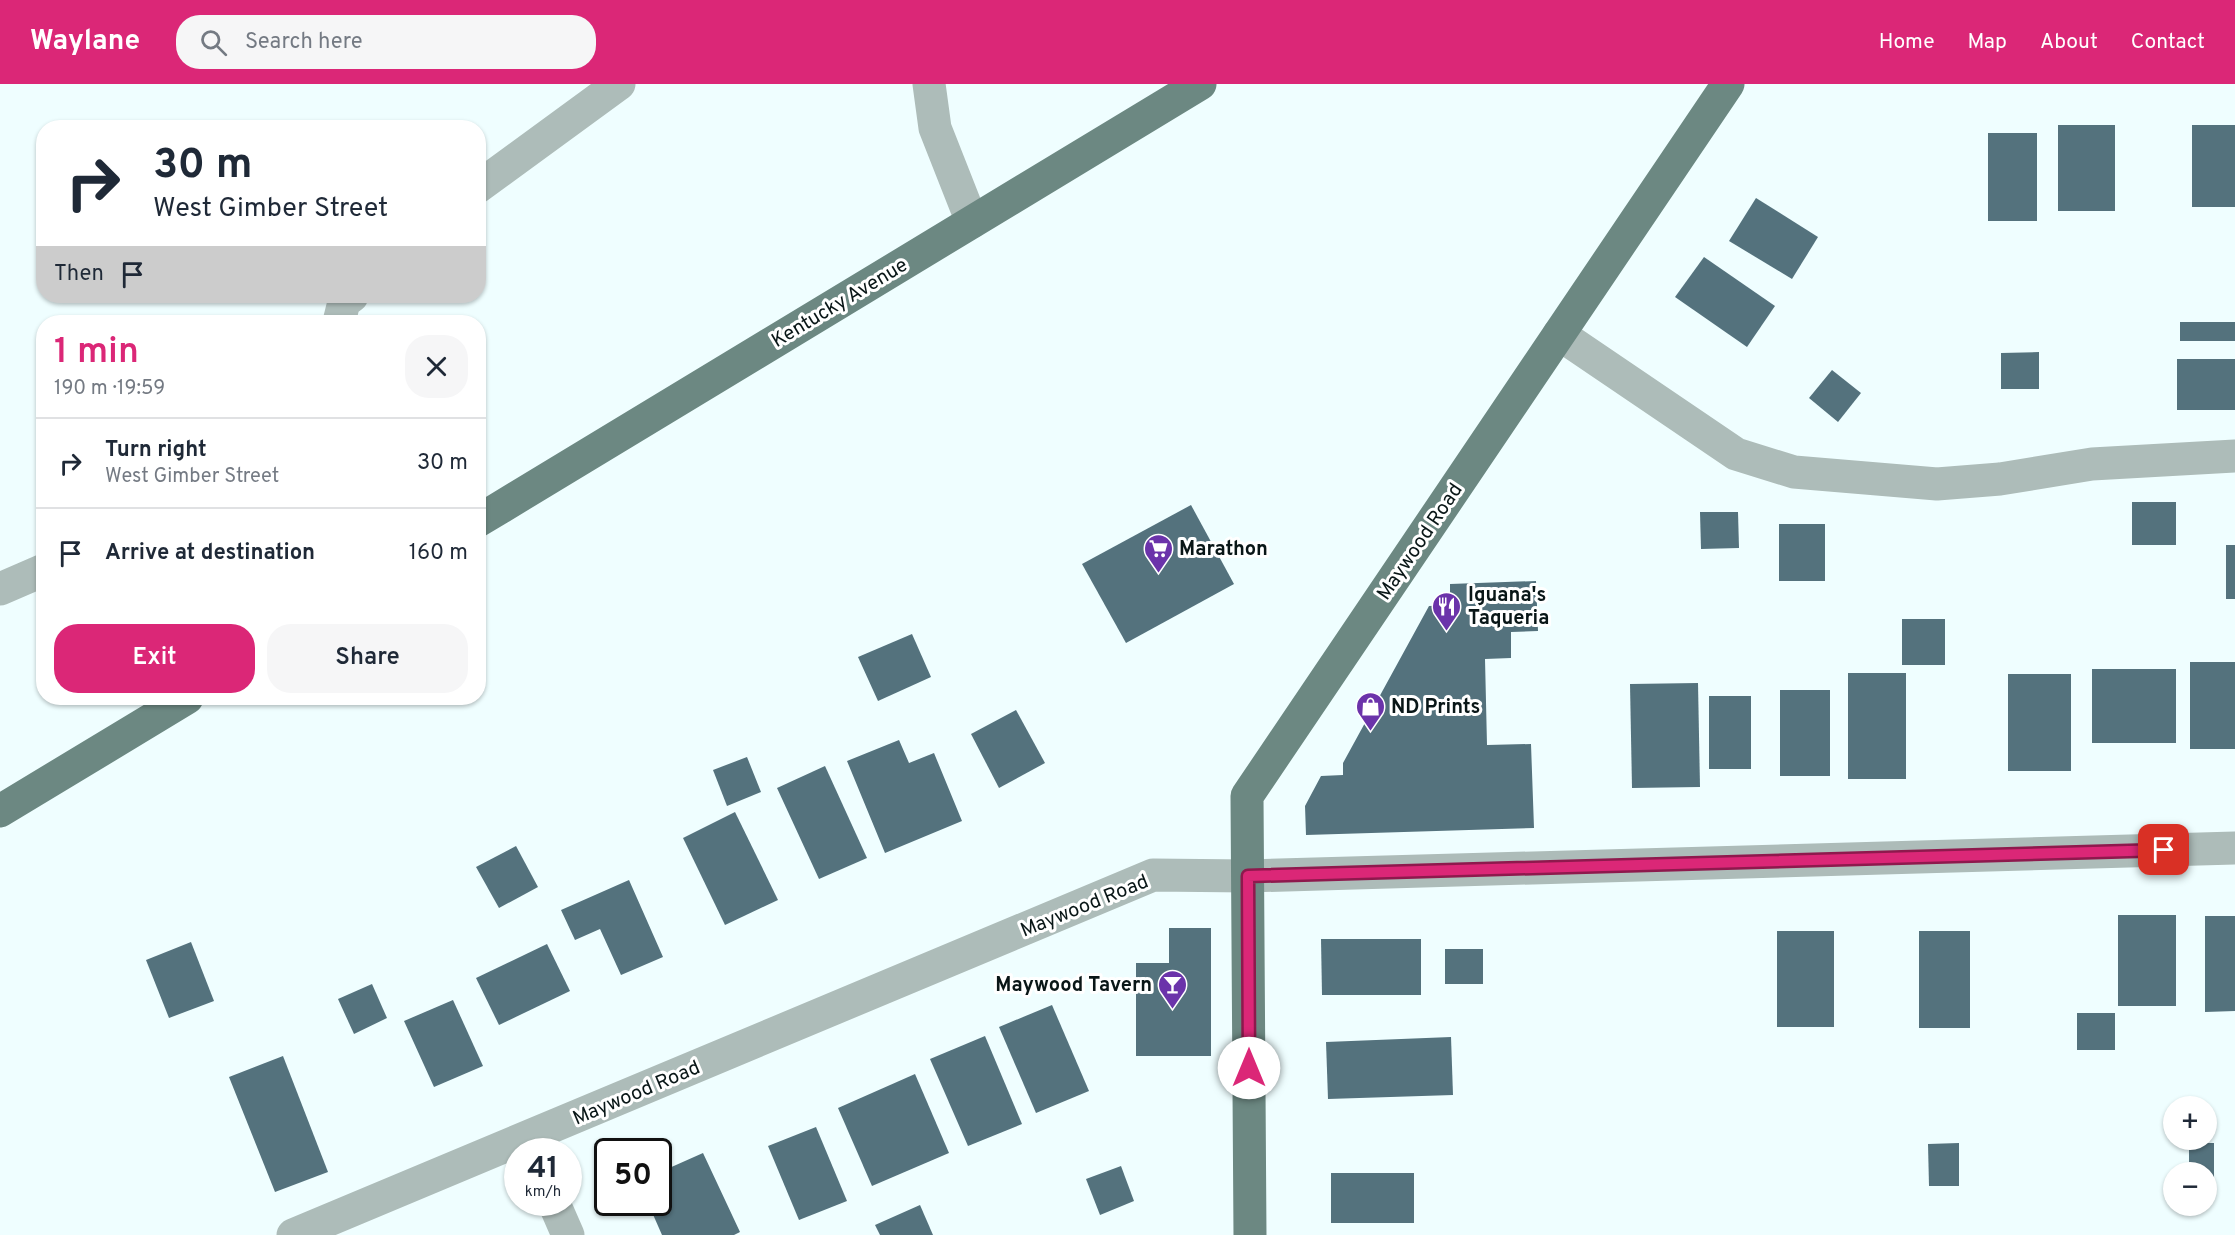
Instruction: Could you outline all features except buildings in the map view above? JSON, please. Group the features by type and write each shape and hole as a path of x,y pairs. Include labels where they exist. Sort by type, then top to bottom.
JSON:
{"main road":[{"name":"Kentucky Avenue","path":"486,516 1200,84"},
{"name":"Maywood Road","path":"1248,876 1247,796 1728,84"},
{"path":"0,811 175,705"},
{"path":"1248,876 1250,1235"}],"street":[{"path":"486,182 619,84"},
{"path":"929,84 935,128 972,222"},
{"path":"1559,334 1736,454 1794,472 1937,484 2000,479 2092,464 2235,456"},
{"path":"0,589 36,573"},
{"path":"1248,876 2235,848"},
{"name":"Maywood Road","path":"544,1138 1153,876 1248,876"},
{"name":"Maywood Road","path":"293,1235 504,1154"},
{"path":"560,1216 568,1235"}],"place":[{"name":"Marathon","path":"1158,574"},
{"name":"Iguana's Taqueria","path":"1447,632"},
{"name":"ND Prints","path":"1370,732"},
{"name":"Maywood Tavern","path":"1173,1010"}],"route":[{"path":"1249,1068 1248,876 2164,850"}]}
